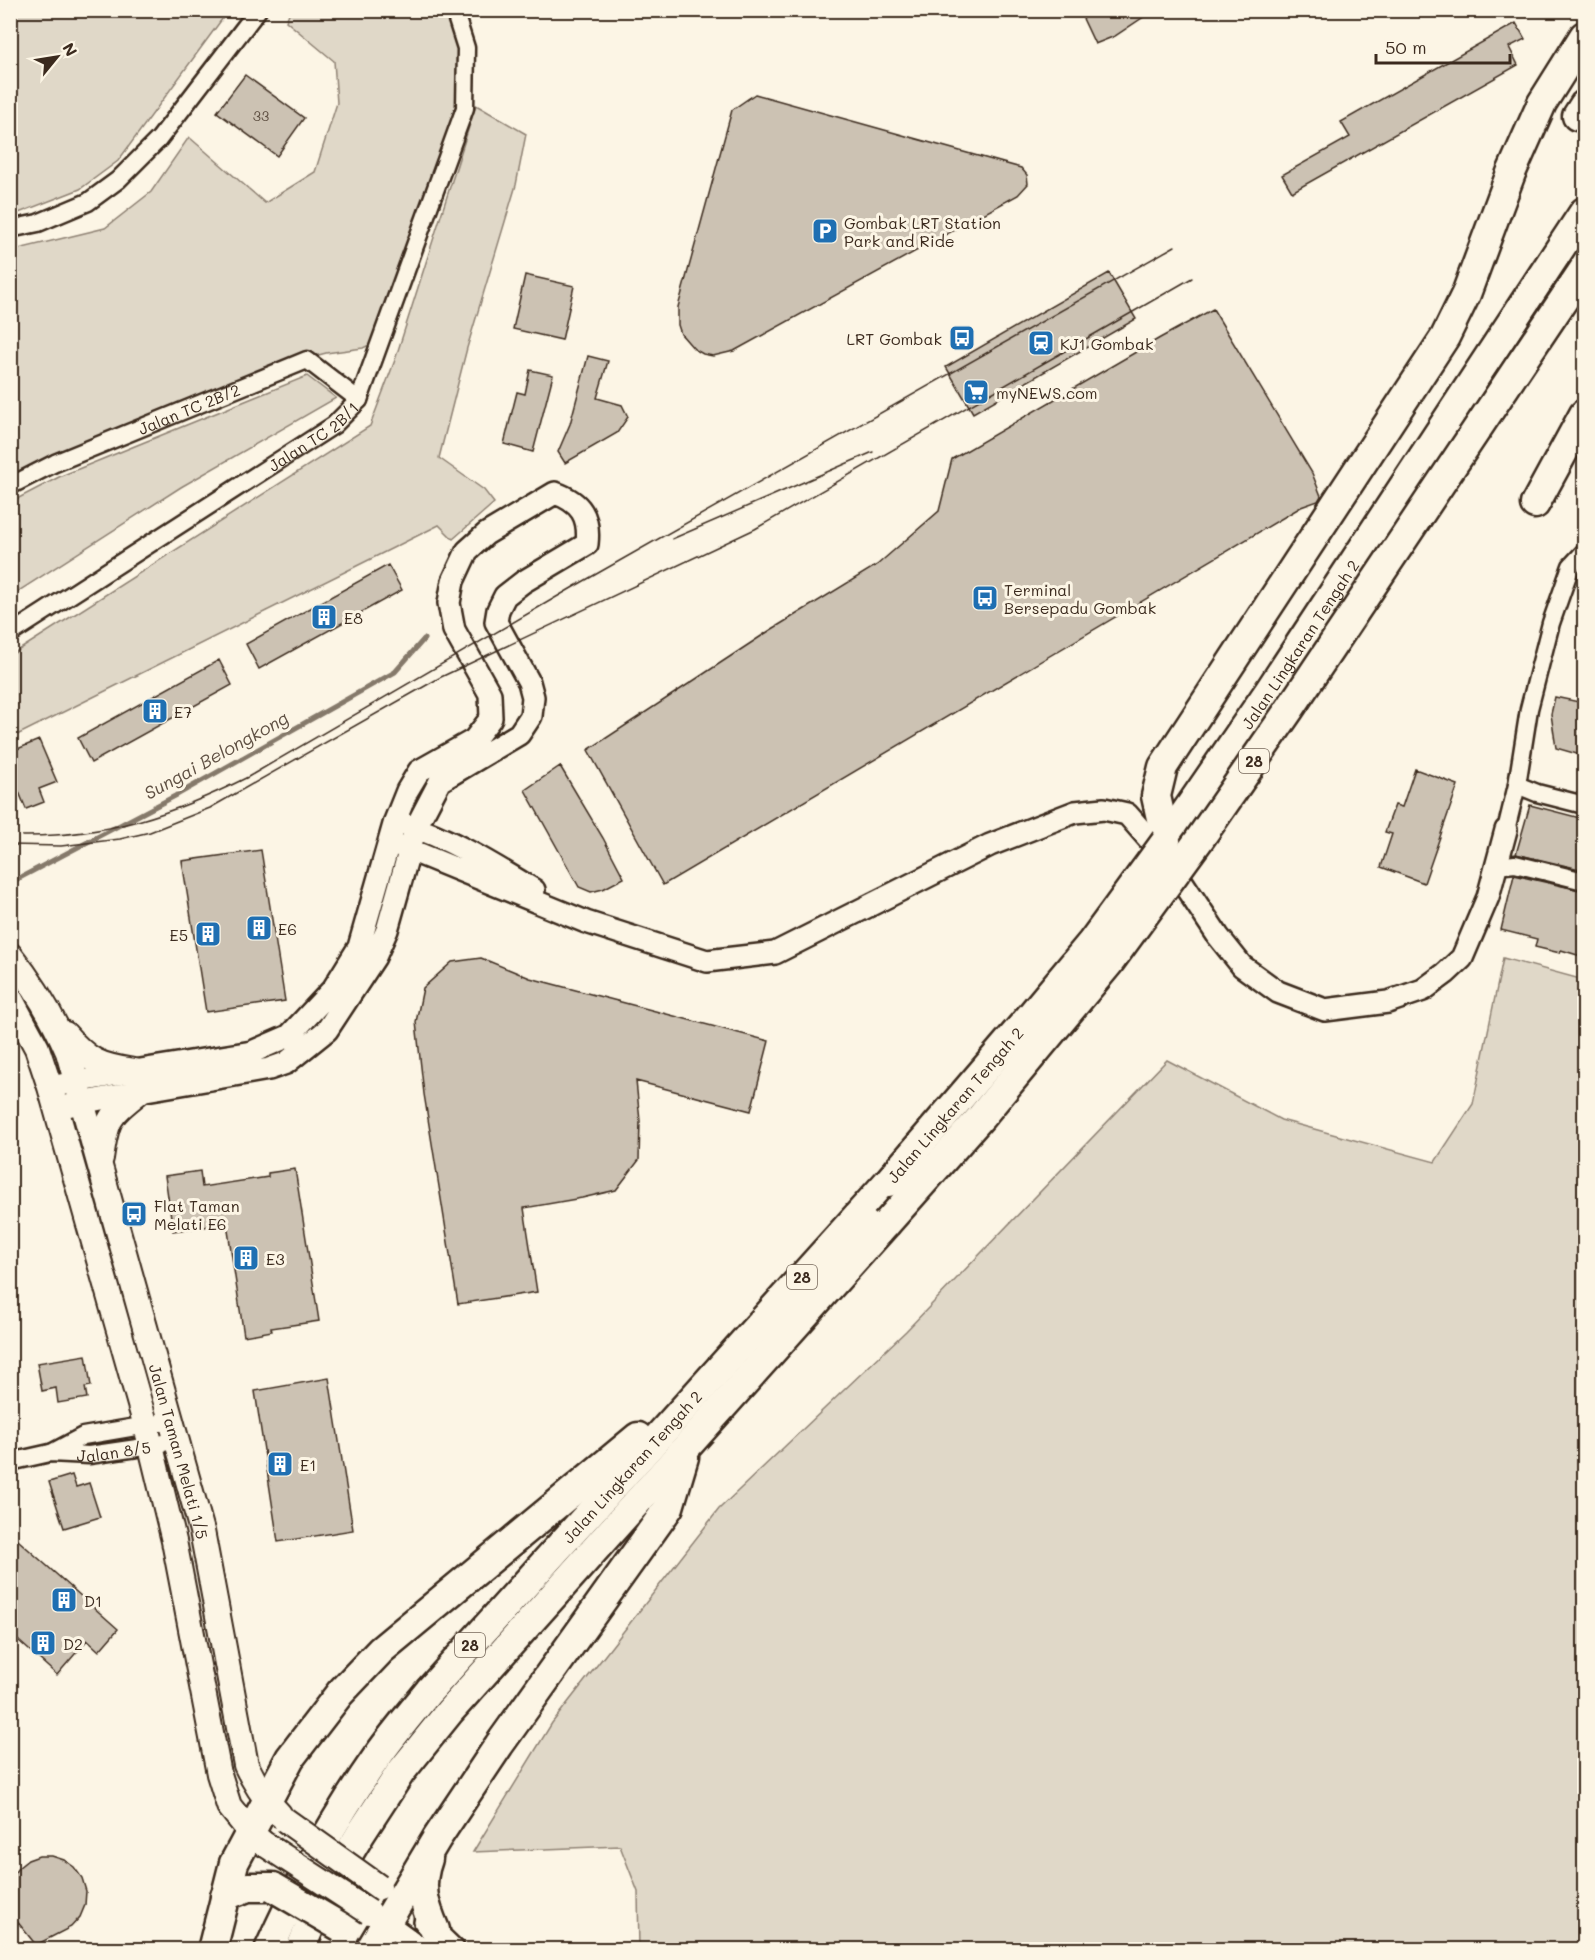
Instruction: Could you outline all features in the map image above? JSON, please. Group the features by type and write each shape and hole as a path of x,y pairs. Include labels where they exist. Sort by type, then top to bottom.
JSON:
{"highway":[{"path":"1166,841 1156,796 1163,767 1445,337 1466,294 1512,173 1542,103 1584,36"},
{"name":"Jalan Lingkaran Tengah 2","path":"269,1950 286,1912 337,1817 378,1755 429,1691 888,1182 1077,959 1166,841 1275,681 1584,212"},
{"name":"Jalan Lingkaran Tengah 2","path":"300,1950 321,1898 400,1773 450,1711 981,1118 1110,963 1289,710 1584,269"},
{"path":"1535,504 1584,414"},
{"path":"212,1950 234,1863 258,1839 276,1811 290,1758 340,1694 381,1650 716,1372"},
{"path":"370,1950 383,1905 437,1838 499,1745 669,1507 687,1447"},
{"path":"437,1838 422,1876 424,1906 437,1943"},
{"path":"225,1896 248,1887 273,1887 346,1939"}],"main road":[{"name":"Jalan Taman Melati 1/5","path":"10,955 23,971 55,1023 68,1052 80,1092 202,1531 246,1765 255,1785 276,1811 383,1905"},
{"name":"Jalan Taman Melati 1/5","path":"10,998 37,1048 53,1098 148,1436 174,1541 219,1774 229,1806 258,1839 383,1905"},
{"path":"55,1023 90,1059 137,1081 112,1114 105,1130 100,1167"},
{"path":"229,1806 234,1863"}],"street":[{"path":"10,229 38,223 88,202 118,180 159,139 258,10"},
{"name":"Jalan TC 2B/1","path":"10,634 334,425 359,400 465,108 466,48 454,10"},
{"name":"Jalan TC 2B/2","path":"10,486 56,463 307,360 359,400"},
{"path":"53,1098 137,1081 252,1052 290,1036 333,989 359,948 392,831 407,791 419,771 474,740 491,718 490,694 454,630 449,603 453,581 467,551 486,534 555,493 570,498 581,510 589,526 587,544 514,589 505,596 498,610 496,622 529,682 533,698 531,716 519,734 440,781 416,827 387,930 375,957 327,1030 286,1063 269,1069 137,1081"},
{"path":"392,831 410,850 586,922 707,961 775,953 990,845 1075,812 1104,809 1127,814 1169,861 1218,936 1242,966 1278,992 1325,1010 1388,1002 1423,990 1446,974 1462,958 1488,897 1506,830 1517,785 1529,709 1551,623 1572,566 1584,552"},
{"path":"1517,785 1537,793 1584,805"},
{"path":"392,831 416,827 496,867 586,922"},
{"path":"1496,866 1515,864 1584,881"},
{"name":"Jalan 8/5","path":"10,1462 50,1453 83,1436 148,1436 173,1431"},
{"path":"383,1905 437,1943"}],"shaded area":[{"path":"11,10 228,11 118,161 80,189 11,216"},
{"path":"455,10 463,75 448,138 384,338 363,348 326,353 263,370 11,481 10,251 105,228 151,192 189,137 265,203 315,172 337,103 334,61 286,21 290,11"},
{"path":"476,105 526,134 516,185 467,348 439,458 484,490 494,503 453,539 439,525 11,738 11,655 370,426 395,360"},
{"path":"307,376 336,398 181,487 11,596 11,502 61,476"},
{"path":"1503,958 1584,980 1584,1949 639,1949 638,1892 620,1846 473,1852 552,1723 719,1509 906,1331 1167,1060 1281,1120 1435,1162 1473,1104"}],"building":[{"path":"1079,10 1154,10 1115,36 1095,44"},
{"path":"1516,23 1525,39 1509,47 1518,65 1292,192 1282,175 1350,137 1341,122"},
{"path":"245,75 304,118 277,156 217,112"},
{"name":"Gombak LRT Station Park and Ride","path":"755,94 1021,168 1027,175 1028,184 1018,195 734,351 713,356 703,354 694,349 681,334 678,325 678,307 732,110"},
{"name":"KJ1 Gombak","path":"1109,273 1136,319 973,413 946,367"},
{"path":"525,275 574,286 562,340 513,329"},
{"name":"Terminal Bersepadu Gombak","path":"1213,309 1312,473 1321,496 1318,501 1301,507 663,885 588,750 769,631 877,565 939,511 952,459"},
{"path":"588,356 608,361 597,398 622,405 628,417 617,433 565,463 558,452 570,424"},
{"path":"530,370 553,375 533,452 504,444 517,392 525,394"},
{"name":"E8","path":"388,565 402,590 259,669 246,644"},
{"name":"E7","path":"219,660 232,685 91,763 78,738"},
{"path":"1555,697 1584,703 1584,756 1556,748 1551,714"},
{"path":"39,740 57,782 39,789 44,802 26,809 10,770 10,752"},
{"path":"560,766 624,878 603,889 591,892 579,887 525,790"},
{"path":"1415,769 1458,785 1424,883 1381,867 1392,834 1385,832 1395,805 1402,807"},
{"path":"1530,805 1584,819 1584,870 1516,854"},
{"path":"261,850 285,1001 206,1012 182,861"},
{"path":"1514,875 1584,891 1584,957 1561,950 1560,953 1535,947 1537,939 1501,930"},
{"path":"481,958 530,978 769,1041 751,1111 636,1081 640,1121 639,1160 616,1190 524,1208 537,1292 458,1304 424,1094 416,1022 423,988 452,962"},
{"path":"295,1169 319,1321 271,1328 272,1331 244,1336 227,1224 173,1231 165,1176 200,1171 202,1187 268,1177 268,1173"},
{"path":"86,1355 91,1386 85,1387 87,1398 58,1403 56,1388 42,1391 37,1363"},
{"path":"329,1378 353,1530 278,1542 255,1391"},
{"path":"72,1475 76,1487 89,1483 100,1517 64,1528 49,1482"},
{"path":"10,1533 118,1629 99,1651 87,1640 57,1675 10,1633"},
{"path":"39,1856 52,1856 74,1867 82,1878 86,1891 85,1905 80,1917 71,1927 36,1945 12,1915 10,1879 28,1860"}],"waterway":[{"name":"Sungai Belongkong","path":"10,883 175,796 395,672 424,639"}],"tram line":[{"path":"22,836 82,832 139,821 193,802 248,777 577,585 1175,246"},
{"path":"10,845 61,846 120,839 150,832 210,808 441,677 755,529 1192,278"},
{"path":"672,539 873,452"}],"place":[{"name":"Gombak LRT Station Park and Ride","path":"825,231"},
{"name":"LRT Gombak","path":"962,338"},
{"name":"KJ1 Gombak","path":"1041,343"},
{"name":"myNEWS.com","path":"976,392"},
{"name":"Terminal Bersepadu Gombak","path":"985,598"},
{"name":"E8","path":"324,617"},
{"name":"E7","path":"155,711"},
{"name":"E6","path":"259,928"},
{"name":"E5","path":"208,934"},
{"name":"Flat Taman Melati E6","path":"134,1214"},
{"name":"E3","path":"246,1258"},
{"name":"E1","path":"280,1464"},
{"name":"D1","path":"64,1600"},
{"name":"D2","path":"43,1643"}]}
